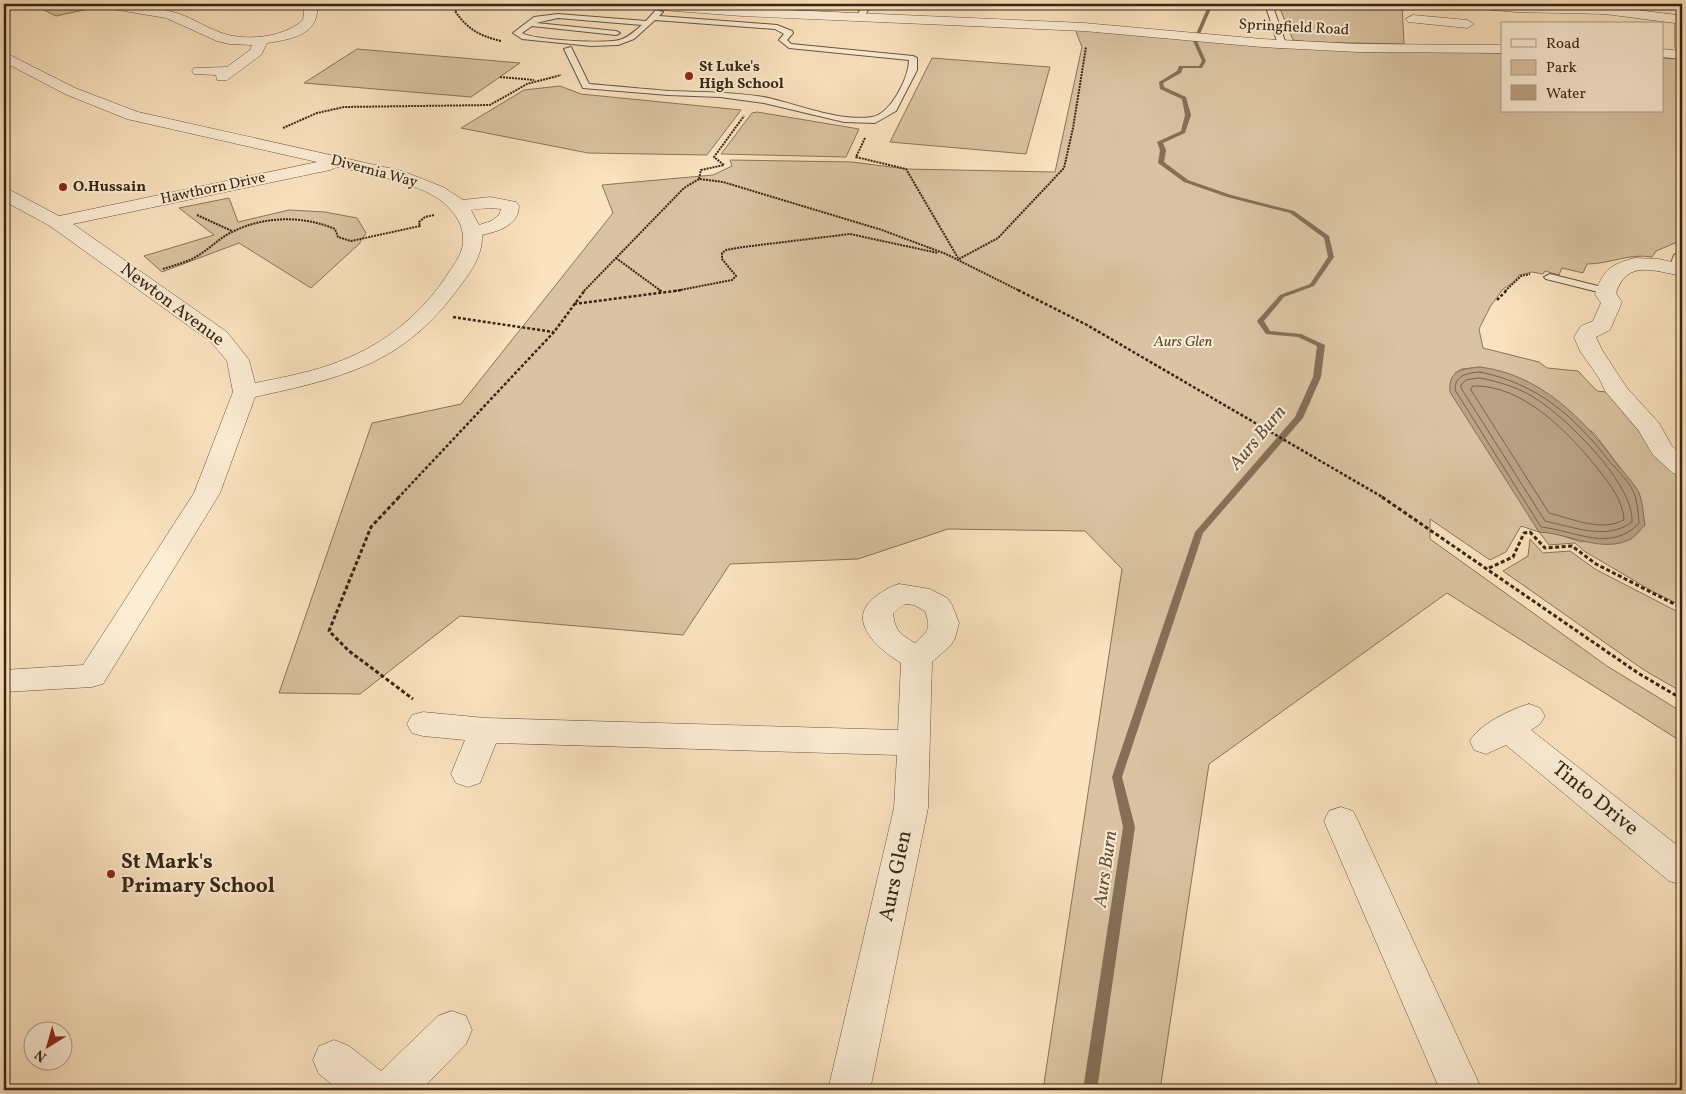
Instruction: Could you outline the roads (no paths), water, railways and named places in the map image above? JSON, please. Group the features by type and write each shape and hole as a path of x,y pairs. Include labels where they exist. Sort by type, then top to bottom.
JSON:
{"street":[{"path":"106,4 172,16 224,39 260,40 291,33 306,26 310,21 311,4"},
{"name":"Springfield Road","path":"634,4 742,12 1084,27 1282,44 1358,48 1501,49"},
{"path":"1469,39 1464,8 1470,4 1516,8 1605,10 1682,19 1682,47"},
{"path":"1413,19 1466,24"},
{"path":"199,71 226,74 256,52 260,47 260,40"},
{"path":"1664,54 1682,55"},
{"name":"Divernia Way","path":"4,56 70,91 133,116 396,175 432,188 458,208 467,218 472,232"},
{"name":"Hawthorn Drive","path":"57,222 340,162"},
{"name":"Newton Avenue","path":"4,194 57,222 219,337 238,360 245,392"},
{"path":"4,682 92,676 207,493 245,392 320,376 351,365 385,348 403,336 428,314 442,298 470,256 474,237 472,232 506,220 511,213 510,206 500,202 482,202 458,208"},
{"path":"1680,264 1625,266 1613,273 1605,294 1612,302 1602,325 1589,331 1585,337 1591,351 1617,391 1650,428 1662,450 1682,468"},
{"name":"Aurs Glen","path":"849,1090 911,808 917,658"},
{"path":"423,724 485,730 914,743"},
{"name":"Tinto Drive","path":"1508,729 1682,870"},
{"path":"468,774 485,730"},
{"path":"1341,821 1360,884 1460,1090"},
{"path":"392,1090 452,1030"},
{"path":"334,1060 372,1090"}],"lane":[{"path":"860,16 868,4"},
{"path":"1268,4 1282,44"},
{"path":"568,49 586,86 612,90 720,94 764,100 844,119 875,120 892,111 913,70 913,58 789,46 783,40 789,33 777,27 650,20 558,16 537,19 517,34 522,37 614,43 626,40 650,20 666,5"},
{"path":"531,25 616,33"},
{"path":"592,43 603,35 638,30"},
{"path":"1550,277 1606,291"}],"water":[{"path":"1480,367 1501,371 1522,379 1540,389 1558,401 1590,430 1640,495 1645,525 1635,536 1620,543 1597,544 1539,532 1450,392 1451,379 1454,375 1462,370"}],"waterway":[{"name":"Aurs Burn","path":"1090,1090 1129,827 1117,777 1199,532 1299,418 1317,377 1321,345 1299,335 1268,333 1260,321 1282,296 1312,285 1331,257 1327,237 1292,212 1229,196 1186,181 1161,163 1163,150 1160,142 1183,132 1188,115 1184,98 1162,88 1161,82 1179,72 1181,67 1200,67 1204,61 1195,41 1211,4"}],"place":[{"name":"St Luke's High School","path":"689,76"},
{"name":"O.Hussain","path":"63,187"},
{"name":"St Mark's Primary School","path":"111,874"}]}
